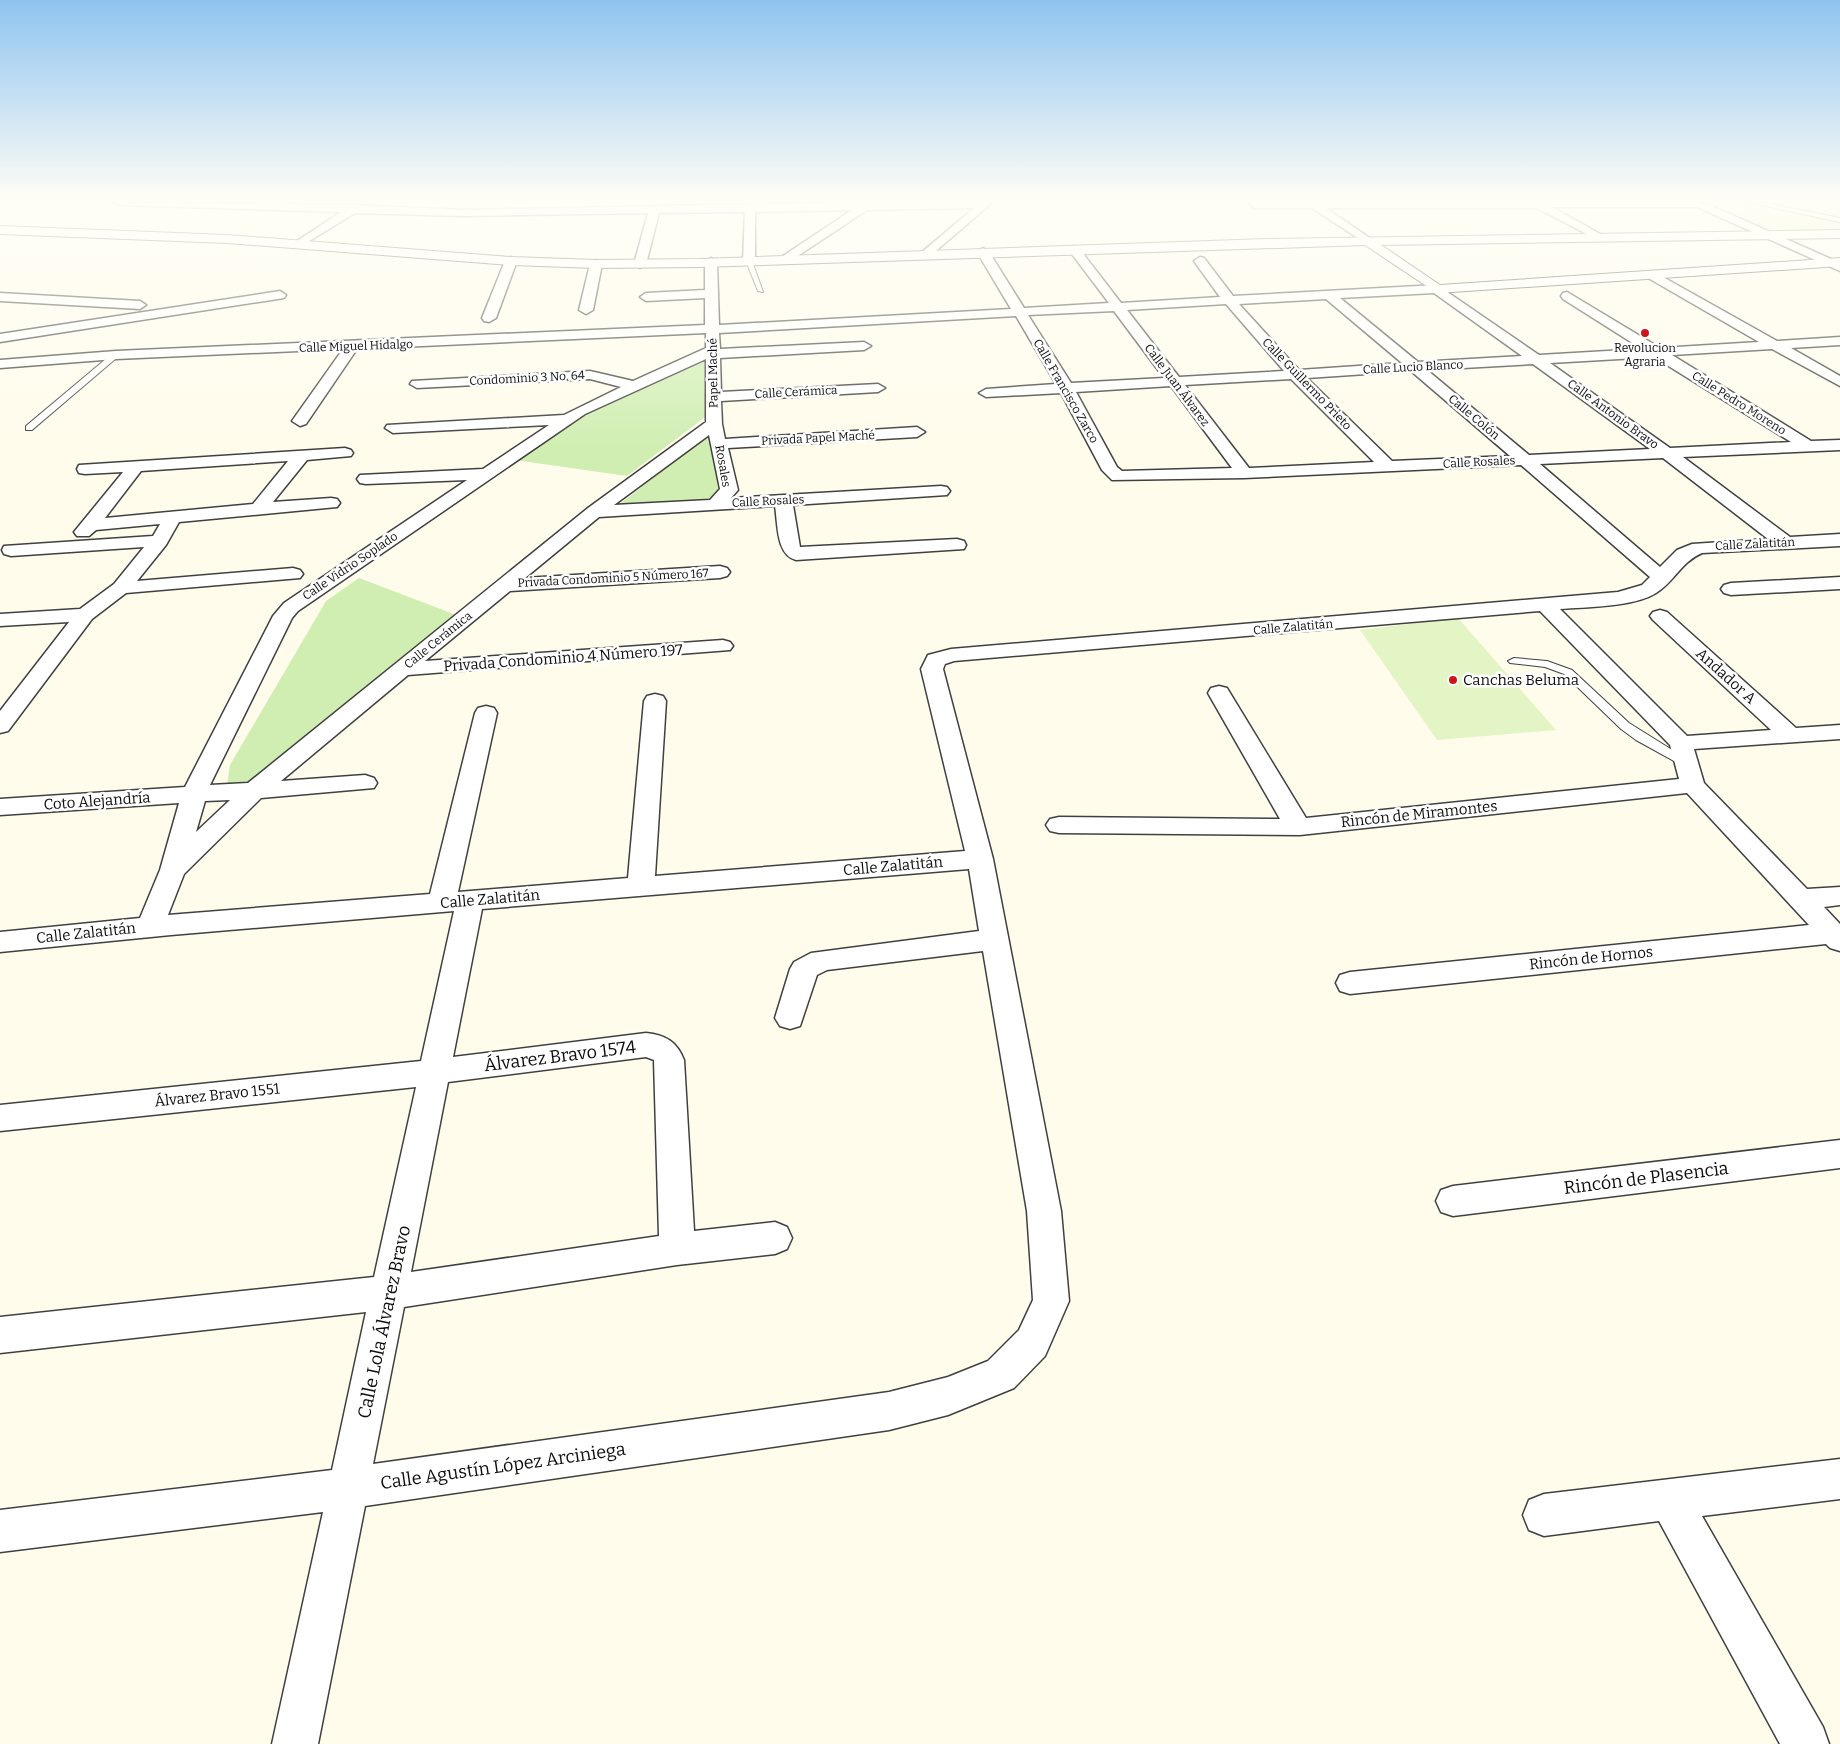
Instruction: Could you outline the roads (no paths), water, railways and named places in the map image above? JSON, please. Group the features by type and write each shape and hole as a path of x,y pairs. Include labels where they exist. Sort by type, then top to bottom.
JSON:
{"street":[{"path":"489,318 502,283"},
{"path":"586,310 592,283"},
{"name":"Papel Maché","path":"712,283 716,434"},
{"name":"Calle Francisco Zarco","path":"1003,283 1066,388 1110,470 1118,476"},
{"name":"Calle Juan Álvarez","path":"1100,283 1244,473"},
{"name":"Calle Guillermo Prieto","path":"1215,283 1228,302 1295,374 1388,466"},
{"path":"1430,283 1437,288 1520,283"},
{"path":"1667,283 1840,382"},
{"name":"Calle Miguel Hidalgo","path":"0,364 116,355 712,330 1228,302 1437,288"},
{"name":"Calle Antonio Bravo","path":"1437,288 1668,454 1786,542"},
{"path":"646,297 712,294"},
{"path":"0,338 280,295"},
{"name":"Calle Colón","path":"1330,296 1662,578"},
{"name":"Calle Pedro Moreno","path":"1567,296 1809,446"},
{"path":"0,297 188,308"},
{"name":"Calle Lucio Blanco","path":"986,393 1840,341"},
{"path":"300,421 352,346"},
{"path":"713,352 864,346"},
{"name":"Calle Vidrio Soplado","path":"150,926 173,870 194,796 214,751 283,616 291,607 580,411 713,352"},
{"name":"Condominio 3 No. 64","path":"417,384 582,375 636,386"},
{"name":"Calle Cerámica","path":"714,397 878,388"},
{"path":"393,428 570,419"},
{"name":"Privada Papel Maché","path":"716,434 916,432"},
{"name":"Calle Cerámica","path":"173,870 252,792 594,512 716,434"},
{"name":"Rosales","path":"716,434 729,490 716,504"},
{"name":"Calle Rosales","path":"1118,476 1244,473 1840,445"},
{"path":"85,469 303,454 345,453"},
{"path":"260,508 303,454"},
{"path":"68,546 91,525 137,465"},
{"path":"366,479 487,474"},
{"name":"Calle Rosales","path":"594,512 941,491"},
{"path":"784,501 791,548 796,554 958,545"},
{"path":"91,525 172,519 260,508 331,503"},
{"path":"0,726 8,704 85,615 121,588 159,541 172,519"},
{"name":"Calle Zalatitán","path":"1001,1375 1032,1343 1051,1300 1044,1211 980,859 932,669 936,660 942,657 1546,606 1620,598 1649,589 1684,554 1699,548 1840,540"},
{"path":"11,550 159,541"},
{"name":"Privada Condominio 5 Número 167","path":"506,585 720,572"},
{"path":"121,588 293,574"},
{"path":"1731,589 1840,584"},
{"path":"1546,606 1687,764 1801,899 1836,937"},
{"path":"0,620 85,615"},
{"name":"Andador A","path":"1660,616 1792,736"},
{"name":"Privada Condominio 4 Número 197","path":"402,669 723,646"},
{"path":"1219,693 1289,813 1300,826"},
{"path":"641,887 655,701"},
{"name":"Calle Lola Álvarez Bravo","path":"295,1744 435,1072 456,901 486,712"},
{"name":"Rincón de Miramontes","path":"1059,824 1300,826 1687,764 1792,736 1840,732"},
{"name":"Coto Alejandría","path":"0,808 365,783"},
{"name":"Calle Zalatitán","path":"0,942 150,926 980,859"},
{"path":"1801,899 1840,896"},
{"name":"Rincón de Hornos","path":"1350,983 1836,937"},
{"path":"790,1018 804,969 820,960 995,939"},
{"name":"Álvarez Bravo 1574","path":"435,1072 646,1045 662,1048 669,1060 677,1249"},
{"name":"Álvarez Bravo 1551","path":"0,1118 16,1114 435,1072"},
{"name":"Rincón de Plasencia","path":"1453,1201 1840,1154"},
{"path":"0,1334 390,1292 677,1249 775,1238"},
{"name":"Calle Agustín López Arciniega","path":"0,1531 349,1488 889,1411 948,1396 1001,1375"},
{"path":"1544,1515 1840,1479"},
{"path":"1670,1500 1806,1744"}],"lane":[{"path":"758,283 761,291"},
{"path":"29,428 116,355"},
{"path":"1514,661 1546,664 1568,672 1625,726 1640,737 1687,764"}],"place":[{"name":"Revolucion Agraria","path":"1645,333"},
{"name":"Canchas Beluma","path":"1453,680"}]}
